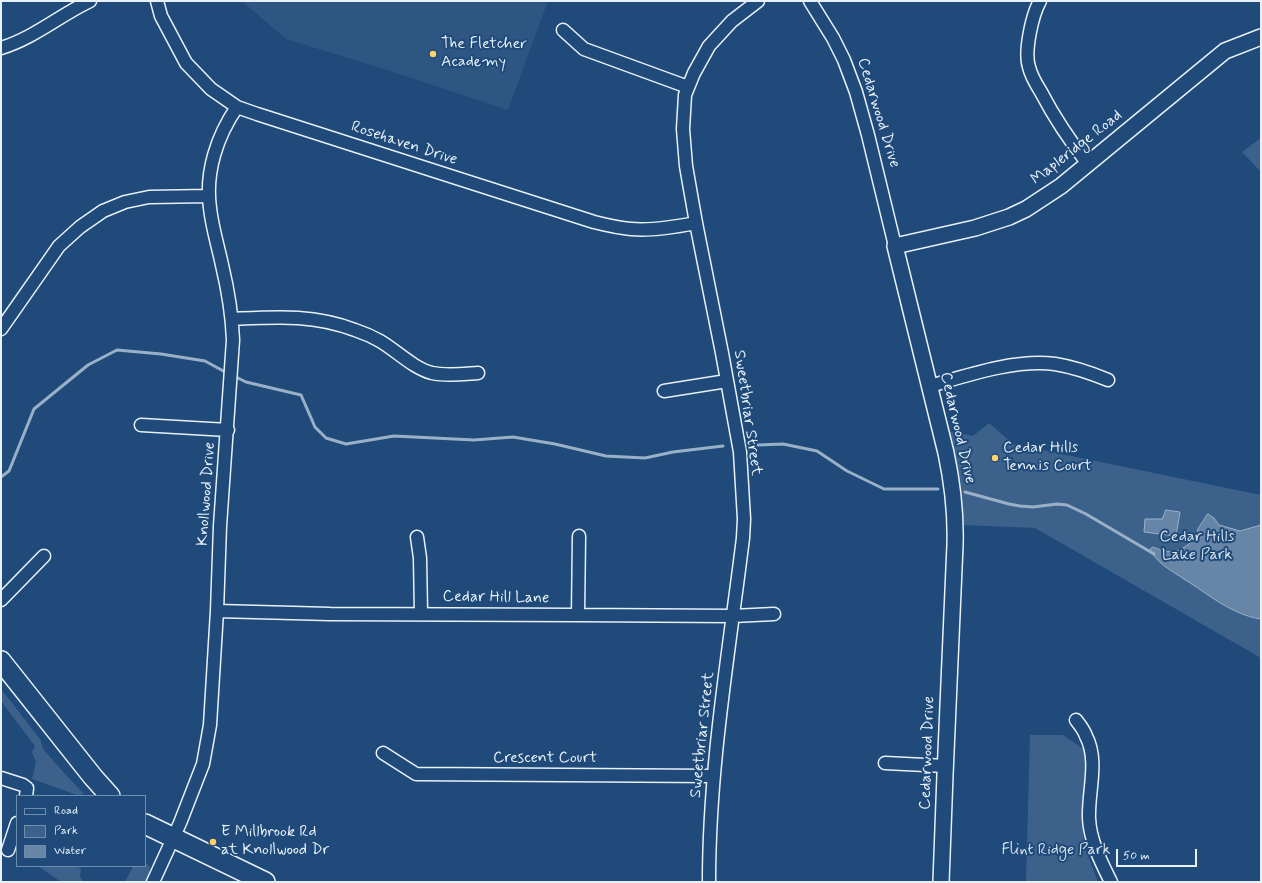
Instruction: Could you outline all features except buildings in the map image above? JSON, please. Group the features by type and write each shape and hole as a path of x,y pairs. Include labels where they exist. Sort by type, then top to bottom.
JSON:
{"main road":[{"path":"1,661 93,777 109,795"},
{"path":"146,824 265,882"}],"street":[{"path":"1,48 25,38 74,8 90,1"},
{"name":"Rosehaven Drive","path":"157,1 164,24 186,63 211,89 237,107 594,222 632,229 655,229 696,223"},
{"name":"Sweetbriar Street","path":"709,882 709,842 713,776 744,538 744,519 740,452 696,223 686,166 683,129 685,95 694,73 709,46 732,21 758,1"},
{"name":"Cedarwood Drive","path":"810,1 833,38 844,60 856,92 930,386 953,488 955,509 955,545 941,882"},
{"path":"1040,1 1031,27 1028,48 1028,66 1047,105 1088,164"},
{"path":"563,30 584,49 688,87"},
{"name":"Mapleridge Road","path":"895,246 975,228 1009,217 1026,209 1061,186 1225,51 1261,37"},
{"name":"Knollwood Drive","path":"153,882 180,823 203,764 210,725 217,611 220,526 228,430 233,340 229,296 212,219 209,196 211,164 216,145 237,107"},
{"path":"1,329 59,246 80,227 103,211 125,202 150,197 209,196"},
{"path":"232,319 278,316 320,320 356,330 380,341 422,369 442,374 478,373"},
{"path":"930,386 976,374 1024,364 1055,364 1088,372 1108,380"},
{"path":"664,391 727,381"},
{"path":"141,425 228,430"},
{"path":"578,615 579,536"},
{"path":"417,537 420,558 421,614"},
{"path":"1,600 44,556"},
{"name":"Cedar Hill Lane","path":"217,611 733,616 774,614"},
{"path":"1076,720 1086,736 1090,746 1092,765 1089,818 1093,839 1101,862 1111,882"},
{"name":"Crescent Court","path":"383,753 416,774 713,776"},
{"path":"885,763 945,766"},
{"path":"1,778 25,790"},
{"path":"8,850 16,826"}],"shaded area":[{"name":"The Fletcher Academy","path":"242,1 548,1 508,110 387,70 286,39"}],"green space":[{"path":"1261,138 1261,172 1242,152"},
{"name":"Cedar Hills Lake Park","path":"989,423 1013,444 1261,495 1261,658 1035,528 962,525 959,481 944,430 973,436"},
{"path":"1,689 40,739 44,750 84,794 77,795 32,779 36,762 32,752 35,746 1,701"},
{"name":"Flint Ridge Park","path":"1030,735 1063,735 1086,751 1083,835 1085,848 1098,882 1026,882"},
{"path":"146,863 150,867 148,879 144,882 125,882 132,867 146,867"},
{"path":"39,867 79,867 81,870 80,876 83,882 61,882"}],"water":[{"path":"1166,510 1180,512 1176,536 1144,532 1145,519 1162,519"},
{"path":"1208,514 1214,518 1219,525 1240,531 1261,525 1261,619 1250,617 1230,609 1165,566 1156,558 1150,549 1153,547 1166,551 1177,551 1182,549 1197,537 1198,529"}],"waterway":[{"path":"1,477 9,471 34,409 88,365 117,350 161,354 205,361 227,373"},
{"path":"234,376 246,382 301,395 315,427 326,438 346,444 394,436 474,440 513,437 555,444 606,456 645,458 673,452 723,446"},
{"path":"758,445 783,444 817,451 847,471 884,489 938,489"},
{"path":"965,492 1020,506 1033,507 1057,504 1067,505 1086,514 1154,554"}],"place":[{"name":"The Fletcher Academy","path":"433,54"},
{"name":"Cedar Hills Tennis Court","path":"995,458"},
{"name":"E Millbrook Rd at Knollwood Dr","path":"213,842"}]}
